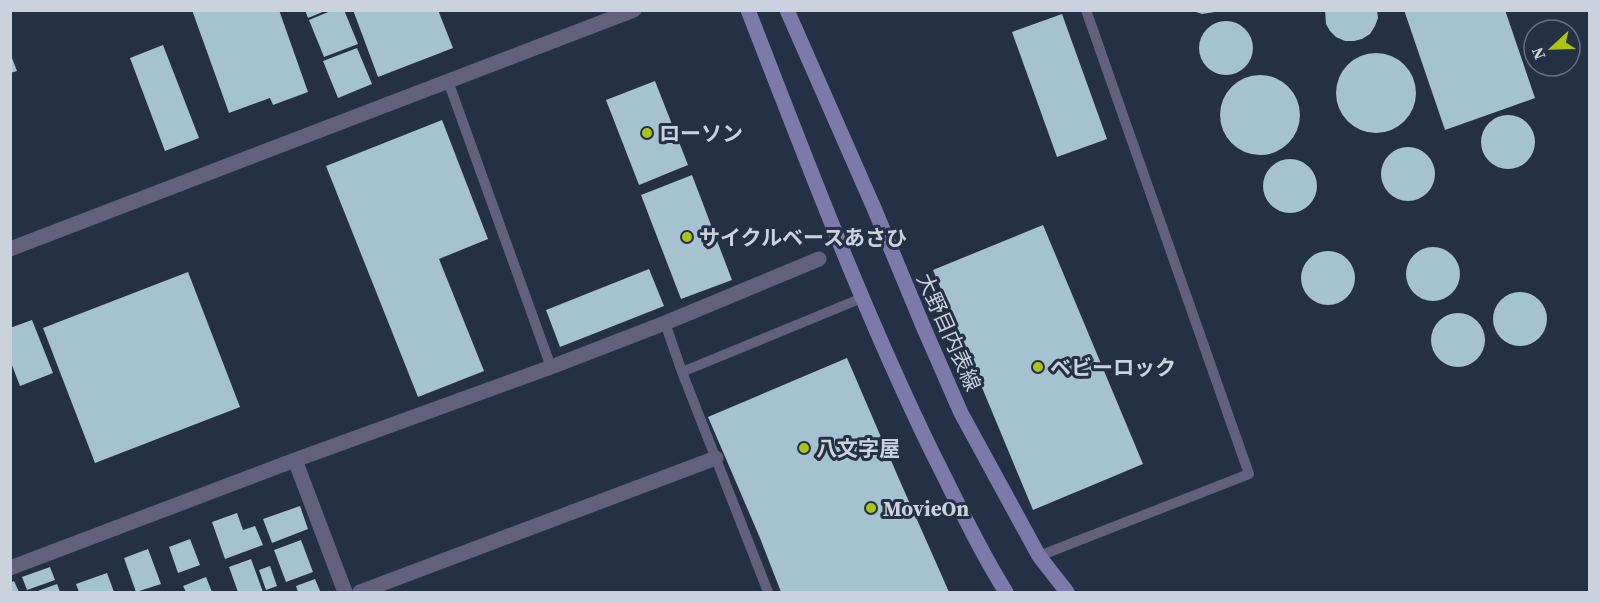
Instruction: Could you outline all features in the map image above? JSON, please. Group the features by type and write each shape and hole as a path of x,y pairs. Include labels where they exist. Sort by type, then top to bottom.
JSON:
{"main road":[{"path":"748,10 862,298 943,474 990,567 1006,592"},
{"name":"大野目内表線","path":"787,10 874,208 922,326 962,412 1039,556 1067,592"}],"street":[{"path":"10,249 634,10"},
{"path":"10,568 295,460 552,367 819,259"},
{"path":"360,592 716,458"},
{"path":"295,460 345,592"}],"lane":[{"path":"1039,556 1249,474 1086,10"},
{"path":"448,81 552,367"},
{"path":"682,372 862,298"},
{"path":"665,323 768,592"}],"building":[{"path":"192,10 279,10 308,92 273,105 270,98 229,113"},
{"path":"305,10 325,10 325,11 308,18"},
{"path":"333,10 344,10 358,44 324,57 309,20"},
{"path":"353,10 438,10 453,48 378,77"},
{"path":"1190,10 1215,10 1215,12 1202,14"},
{"path":"1325,10 1377,10 1378,18 1370,34 1362,39 1345,41 1330,31 1326,24"},
{"path":"1404,10 1505,10 1522,60 1522,78 1528,78 1535,98 1445,130"},
{"path":"1062,14 1107,139 1057,157 1012,32"},
{"path":"1226,21 1236,23 1245,29 1251,38 1253,48 1251,58 1245,67 1236,73 1226,75 1216,73 1207,67 1201,58 1199,48 1201,38 1207,29 1216,23"},
{"path":"163,45 199,138 165,151 130,58"},
{"path":"357,48 372,84 338,98 323,61"},
{"path":"10,53 17,71 10,73"},
{"path":"1376,53 1391,56 1404,65 1413,78 1416,93 1413,108 1404,121 1391,130 1376,133 1361,130 1348,121 1339,108 1336,93 1339,78 1348,65 1361,56"},
{"path":"1260,75 1275,78 1288,87 1297,100 1300,115 1297,130 1288,143 1275,152 1260,155 1245,152 1232,143 1223,130 1220,115 1223,100 1232,87 1245,78"},
{"name":"ローソン","path":"655,81 688,165 639,185 606,100"},
{"path":"1508,115 1518,117 1527,123 1533,132 1535,142 1533,152 1527,161 1518,167 1508,169 1498,167 1489,161 1483,152 1481,142 1483,132 1489,123 1498,117"},
{"path":"442,120 488,239 439,259 484,371 418,397 326,166"},
{"path":"1408,147 1418,149 1427,155 1433,164 1435,174 1433,184 1427,193 1418,199 1408,201 1398,199 1389,193 1383,184 1381,174 1383,164 1389,155 1398,149"},
{"path":"1290,159 1300,161 1309,167 1315,176 1317,186 1315,196 1309,205 1300,211 1290,213 1280,211 1271,205 1265,196 1263,186 1265,176 1271,167 1280,161"},
{"name":"サイクルベースあさひ","path":"692,175 732,280 681,299 641,195"},
{"name":"ベビーロック","path":"1043,225 1143,464 1033,510 933,270"},
{"path":"1433,247 1443,249 1452,255 1458,264 1460,274 1458,284 1452,293 1443,299 1433,301 1423,299 1414,293 1408,284 1406,274 1408,264 1414,255 1423,249"},
{"path":"1328,251 1338,253 1347,259 1353,268 1355,278 1353,288 1347,297 1338,303 1328,305 1318,303 1309,297 1303,288 1301,278 1303,268 1309,259 1318,253"},
{"path":"649,269 664,306 560,347 546,310"},
{"path":"188,272 240,407 95,463 43,328"},
{"path":"1520,292 1530,294 1539,300 1545,309 1547,319 1545,329 1539,338 1530,344 1520,346 1510,344 1501,338 1495,329 1493,319 1495,309 1501,300 1510,294"},
{"path":"1458,313 1468,315 1477,321 1483,330 1485,340 1483,350 1477,359 1468,365 1458,367 1448,365 1439,359 1433,350 1431,340 1433,330 1439,321 1448,315"},
{"path":"32,320 53,373 20,386 10,360 10,328"},
{"path":"847,358 949,592 781,592 708,417"},
{"path":"300,506 308,529 272,543 263,519"},
{"path":"237,513 243,530 255,526 263,545 225,559 212,522"},
{"path":"190,539 200,565 178,573 169,547"},
{"path":"301,540 313,572 286,582 274,550"},
{"path":"148,549 161,584 136,592 124,558"},
{"path":"251,559 263,592 238,592 229,567"},
{"path":"270,566 277,586 266,590 259,570"},
{"path":"50,567 55,580 27,590 22,577"},
{"path":"107,573 114,592 79,592 76,584"},
{"path":"206,577 212,592 186,592 183,586"},
{"path":"315,579 320,591 298,592 296,586"},
{"path":"14,581 19,592 10,592 10,583"},
{"path":"57,584 60,592 35,592"}],"place":[{"name":"ローソン","path":"647,133"},
{"name":"サイクルベースあさひ","path":"687,237"},
{"name":"ベビーロック","path":"1038,367"},
{"name":"八文字屋","path":"804,448"},
{"name":"MovieOn","path":"871,508"}]}
